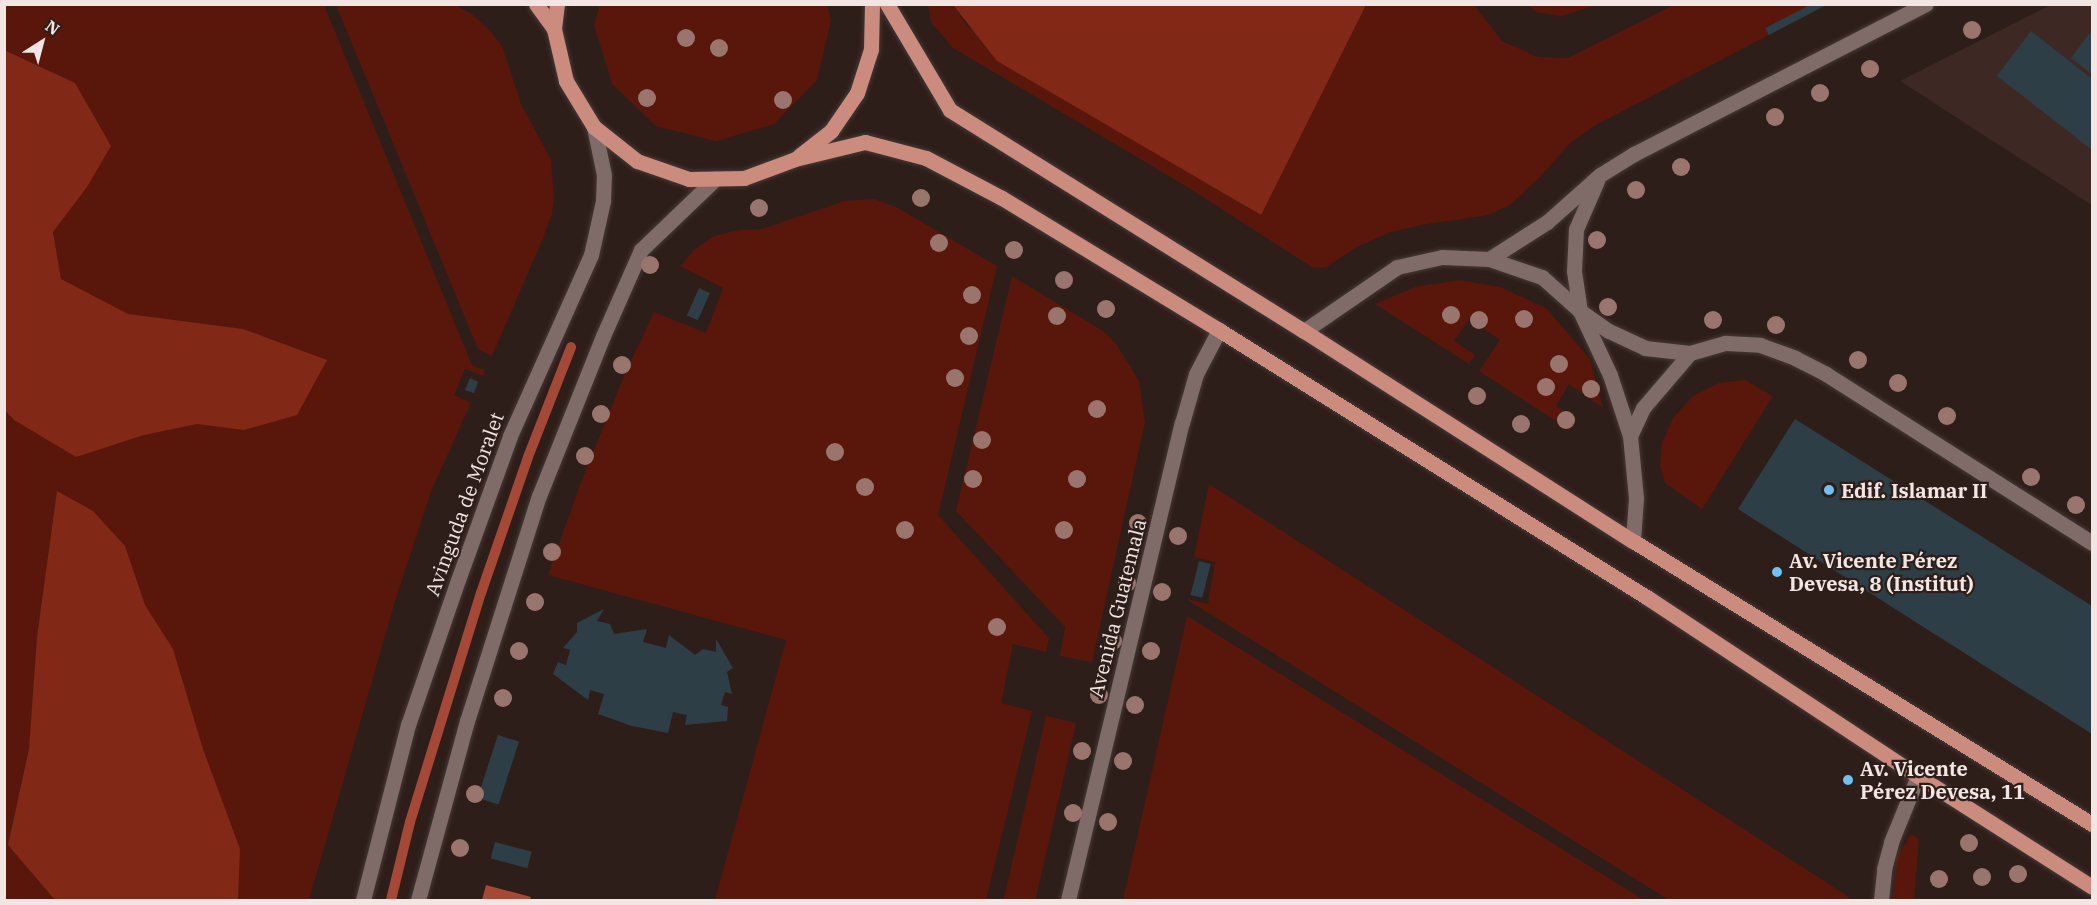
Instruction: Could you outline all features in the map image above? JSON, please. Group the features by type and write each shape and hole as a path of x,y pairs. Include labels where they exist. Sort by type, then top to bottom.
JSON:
{"main road":[{"path":"536,4 554,29"},
{"path":"557,4 554,29 566,81 594,127 637,161 689,179 715,179 744,178 795,159 865,142 926,158 1002,198 1219,330 1648,598 1918,776 2092,887"},
{"path":"795,159 831,131 857,93 871,49 872,4"},
{"path":"887,4 950,110 1304,331 1633,541 2092,824"}],"street":[{"path":"1489,258 1547,222 1600,176 1634,154 1926,4"},
{"name":"Avinguda de Moralet","path":"363,900 408,724 458,580 510,436 591,255 603,201 604,176 594,127"},
{"path":"1600,176 1576,229 1574,271 1580,311 1610,375 1630,436 1636,498 1633,541"},
{"path":"418,900 467,722 539,496 603,336 641,250 715,179"},
{"path":"1304,331 1396,267 1442,257 1489,258 1542,277 1580,311 1609,331 1645,348 1690,352 1726,343 1737,343 1760,345 1795,358 1826,374 2092,543"},
{"name":"Avenida Guatemala","path":"1068,900 1182,423 1196,374 1219,330"},
{"path":"1630,436 1643,408 1690,352"},
{"path":"1881,900 1884,869 1891,842 1918,776"}],"shaded area":[{"path":"600,4 827,5 831,20 817,80 774,124 716,141 656,126 612,84 594,25"},
{"path":"5,5 324,5 472,365 485,370 483,376 465,369 454,395 471,403 432,489 395,601 309,900 5,900"},
{"path":"336,5 455,5 472,14 502,46 521,104 551,160 554,199 552,214 543,238 492,356 478,349"},
{"path":"928,5 953,5 967,26 1260,215 1366,5 1474,5 1502,41 1538,57 1568,58 1674,5 1812,5 1765,27 1769,35 1594,126 1570,143 1540,177 1510,205 1488,215 1421,225 1388,233 1357,247 1326,267 1313,268 1189,188 953,48 931,22"},
{"path":"953,5 1366,5 1261,215 997,61"},
{"path":"1529,5 1596,5 1562,16 1536,12"},
{"path":"2051,5 2092,5 2092,205 1900,81"},
{"path":"4,50 75,83 111,146 87,187 53,232 61,279 128,314 243,329 327,360 297,415 244,430 197,424 144,435 76,457 14,420 5,410"},
{"path":"874,199 896,207 997,266 938,515 1049,638 1046,652 1013,644 1001,703 1032,711 986,900 715,900 786,640 548,575 580,485 624,376 654,312 706,333 723,288 680,266 695,249 714,236 739,230 762,229 844,201"},
{"path":"1012,276 1106,333 1117,345 1139,381 1145,422 1092,662 1060,656 1065,627 956,511"},
{"path":"1460,280 1500,287 1546,308 1590,359 1603,408 1569,384 1556,406 1577,419 1570,430 1479,371 1500,340 1469,319 1454,341 1475,355 1469,364 1375,304 1415,287"},
{"path":"1745,380 1773,396 1702,509 1665,483 1660,465 1662,442 1673,418 1693,396 1719,383"},
{"path":"1209,484 1849,897 1848,900 1669,900 1186,599 1208,604 1215,562 1194,557"},
{"path":"57,491 93,511 125,546 145,605 173,649 203,749 240,849 238,900 55,900 8,845 29,749 37,637"},
{"path":"1187,616 1644,900 1123,900"},
{"path":"1046,716 1076,723 1035,900 1004,900"},
{"path":"1911,834 1919,839 1914,900 1893,900 1896,857"},
{"path":"486,885 531,897 530,900 482,900"}],"building":[{"path":"1812,4 1828,4 1769,35 1765,28"},
{"path":"2092,30 2092,74 2071,58"},
{"path":"2031,31 2092,79 2092,150 1997,76"},
{"path":"699,288 710,293 698,320 687,315"},
{"path":"470,378 478,382 474,393 465,390"},
{"path":"1795,419 2092,606 2092,734 1738,509"},
{"path":"1199,561 1211,564 1202,598 1191,595"},
{"path":"604,609 597,621 610,624 614,634 647,629 643,642 666,648 669,635 695,655 703,649 716,652 716,639 733,668 727,672 732,694 725,692 721,705 728,707 727,721 685,725 687,715 673,712 668,733 632,726 598,714 604,694 590,690 588,700 553,674 558,662 566,665 570,650 563,648 577,632 577,623"},
{"path":"498,735 519,742 499,805 478,798"},
{"path":"495,842 532,852 527,868 491,858"}],"waterway":[{"path":"391,900 410,822 481,593 528,457 571,347"}],"place":[{"name":"Edif. Islamar II","path":"1829,490"},
{"name":"Av. Vicente Pérez Devesa, 8 (Institut)","path":"1777,572"},
{"name":"Av. Vicente Pérez Devesa, 11","path":"1848,780"}]}
